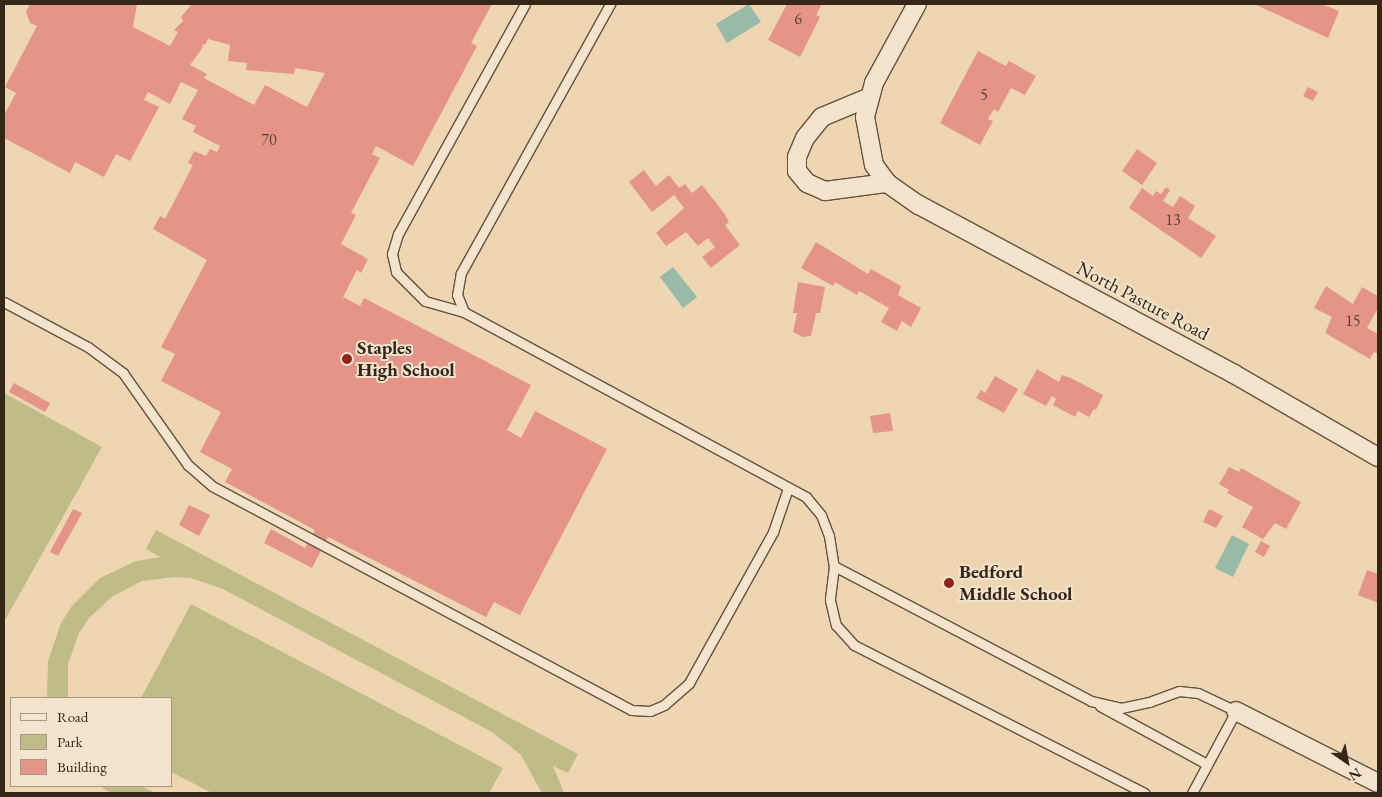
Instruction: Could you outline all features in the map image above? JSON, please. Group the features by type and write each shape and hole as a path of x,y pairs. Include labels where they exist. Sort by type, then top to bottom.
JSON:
{"street":[{"name":"North Pasture Road","path":"917,4 874,83 865,117 868,145 874,165 887,183 919,205 1234,374 1378,457"},
{"path":"870,97 822,117 802,144 797,157 798,171 806,183 825,191 887,183"},
{"path":"1236,711 1378,783"}],"lane":[{"path":"525,4 394,244 394,268 402,279 425,301 464,312 806,497 821,515 829,536 834,566 830,600 836,625 854,645 1145,793"},
{"path":"464,312 457,295 461,273 610,4"},
{"path":"4,302 88,347 123,373 188,465 212,486 631,710 650,711 664,705 689,683 773,532 788,488"},
{"path":"834,566 1207,764"},
{"path":"1091,701 1121,708 1149,702 1179,691 1198,693 1236,711 1192,793"}],"green space":[{"path":"4,393 102,447 4,622"},
{"path":"156,530 578,754 568,773 553,766 564,793 542,793 521,755 492,732 223,589 191,578 175,577 142,581 113,596 89,618 79,633 68,664 68,697 47,697 48,661 61,623 72,606 100,578 136,561 160,557 146,549"},
{"path":"191,604 503,768 489,793 212,793 172,773 172,697 142,697"},
{"path":"102,787 143,787 155,793 111,793"}],"shaded area":[{"path":"749,4 761,22 727,43 716,24"},
{"path":"673,267 697,297 683,308 660,277"},
{"path":"1232,535 1249,544 1233,577 1215,568"}],"building":[{"path":"30,4 137,4 133,27 170,46 178,32 174,30 183,21 181,17 192,4 492,4 471,43 477,46 413,166 376,146 372,154 380,158 351,213 356,215 341,244 368,259 361,273 357,270 343,297 360,306 364,298 531,385 507,430 521,438 535,411 607,449 520,615 494,602 486,617 328,537 312,568 264,543 271,529 305,548 315,530 225,482 232,469 200,452 221,412 161,381 175,354 161,347 207,260 153,229 160,216 165,219 193,165 188,163 194,151 206,156 210,149 217,152 220,146 193,132 196,126 182,119 198,90 181,82 170,104 148,92 144,100 159,107 130,161 116,154 104,177 75,162 70,173 4,138 4,115 16,93 5,87 37,26 30,23 26,11","holes":["208,39 230,45 228,61 247,63 246,70 294,74 295,68 325,73 307,107 265,85 254,105 204,78 207,74 190,65 203,47 202,44 205,45"]},
{"path":"787,4 822,4 816,15 820,17 800,57 768,40"},
{"path":"1254,4 1322,4 1339,11 1328,38"},
{"path":"978,51 1006,66 1009,61 1036,76 1025,95 1011,88 998,112 994,109 988,119 993,121 980,145 940,123"},
{"path":"1308,87 1318,92 1313,101 1303,96"},
{"path":"1137,149 1157,163 1142,185 1122,171"},
{"path":"644,170 656,186 669,175 679,188 685,184 692,193 702,185 724,213 729,222 725,225 740,245 711,268 702,257 715,247 708,238 698,246 686,232 666,246 656,233 684,208 674,195 652,212 629,182"},
{"path":"1166,187 1170,190 1163,201 1173,207 1180,196 1195,206 1188,218 1216,236 1201,258 1129,208 1142,188 1153,196 1156,191 1161,194"},
{"path":"816,242 868,274 871,269 901,286 898,295 921,308 911,327 902,321 897,331 881,322 889,308 859,291 857,295 835,282 833,286 801,268"},
{"path":"798,282 825,287 820,313 816,313 811,336 803,337 793,332 797,313 793,313"},
{"path":"1326,286 1353,304 1362,287 1378,296 1378,308 1367,328 1378,334 1378,354 1374,352 1370,359 1325,333 1332,317 1314,308"},
{"path":"1037,369 1059,382 1062,375 1103,395 1096,410 1094,409 1089,417 1078,411 1075,417 1053,405 1056,399 1052,396 1046,406 1023,394"},
{"path":"995,376 1018,389 1004,413 976,398 981,390 985,393"},
{"path":"14,383 50,403 45,412 9,392"},
{"path":"890,413 893,431 873,433 870,416"},
{"path":"1229,467 1239,472 1241,468 1301,502 1286,529 1275,523 1263,539 1242,527 1253,507 1227,493 1229,490 1219,484"},
{"path":"189,505 210,515 199,536 179,525"},
{"path":"73,509 82,513 58,556 50,552"},
{"path":"1209,509 1223,516 1216,528 1203,522"},
{"path":"1261,541 1270,546 1264,557 1255,552"},
{"path":"1367,570 1378,574 1378,603 1358,595"}],"place":[{"name":"Staples High School","path":"347,359"},
{"name":"Bedford Middle School","path":"949,583"}]}
